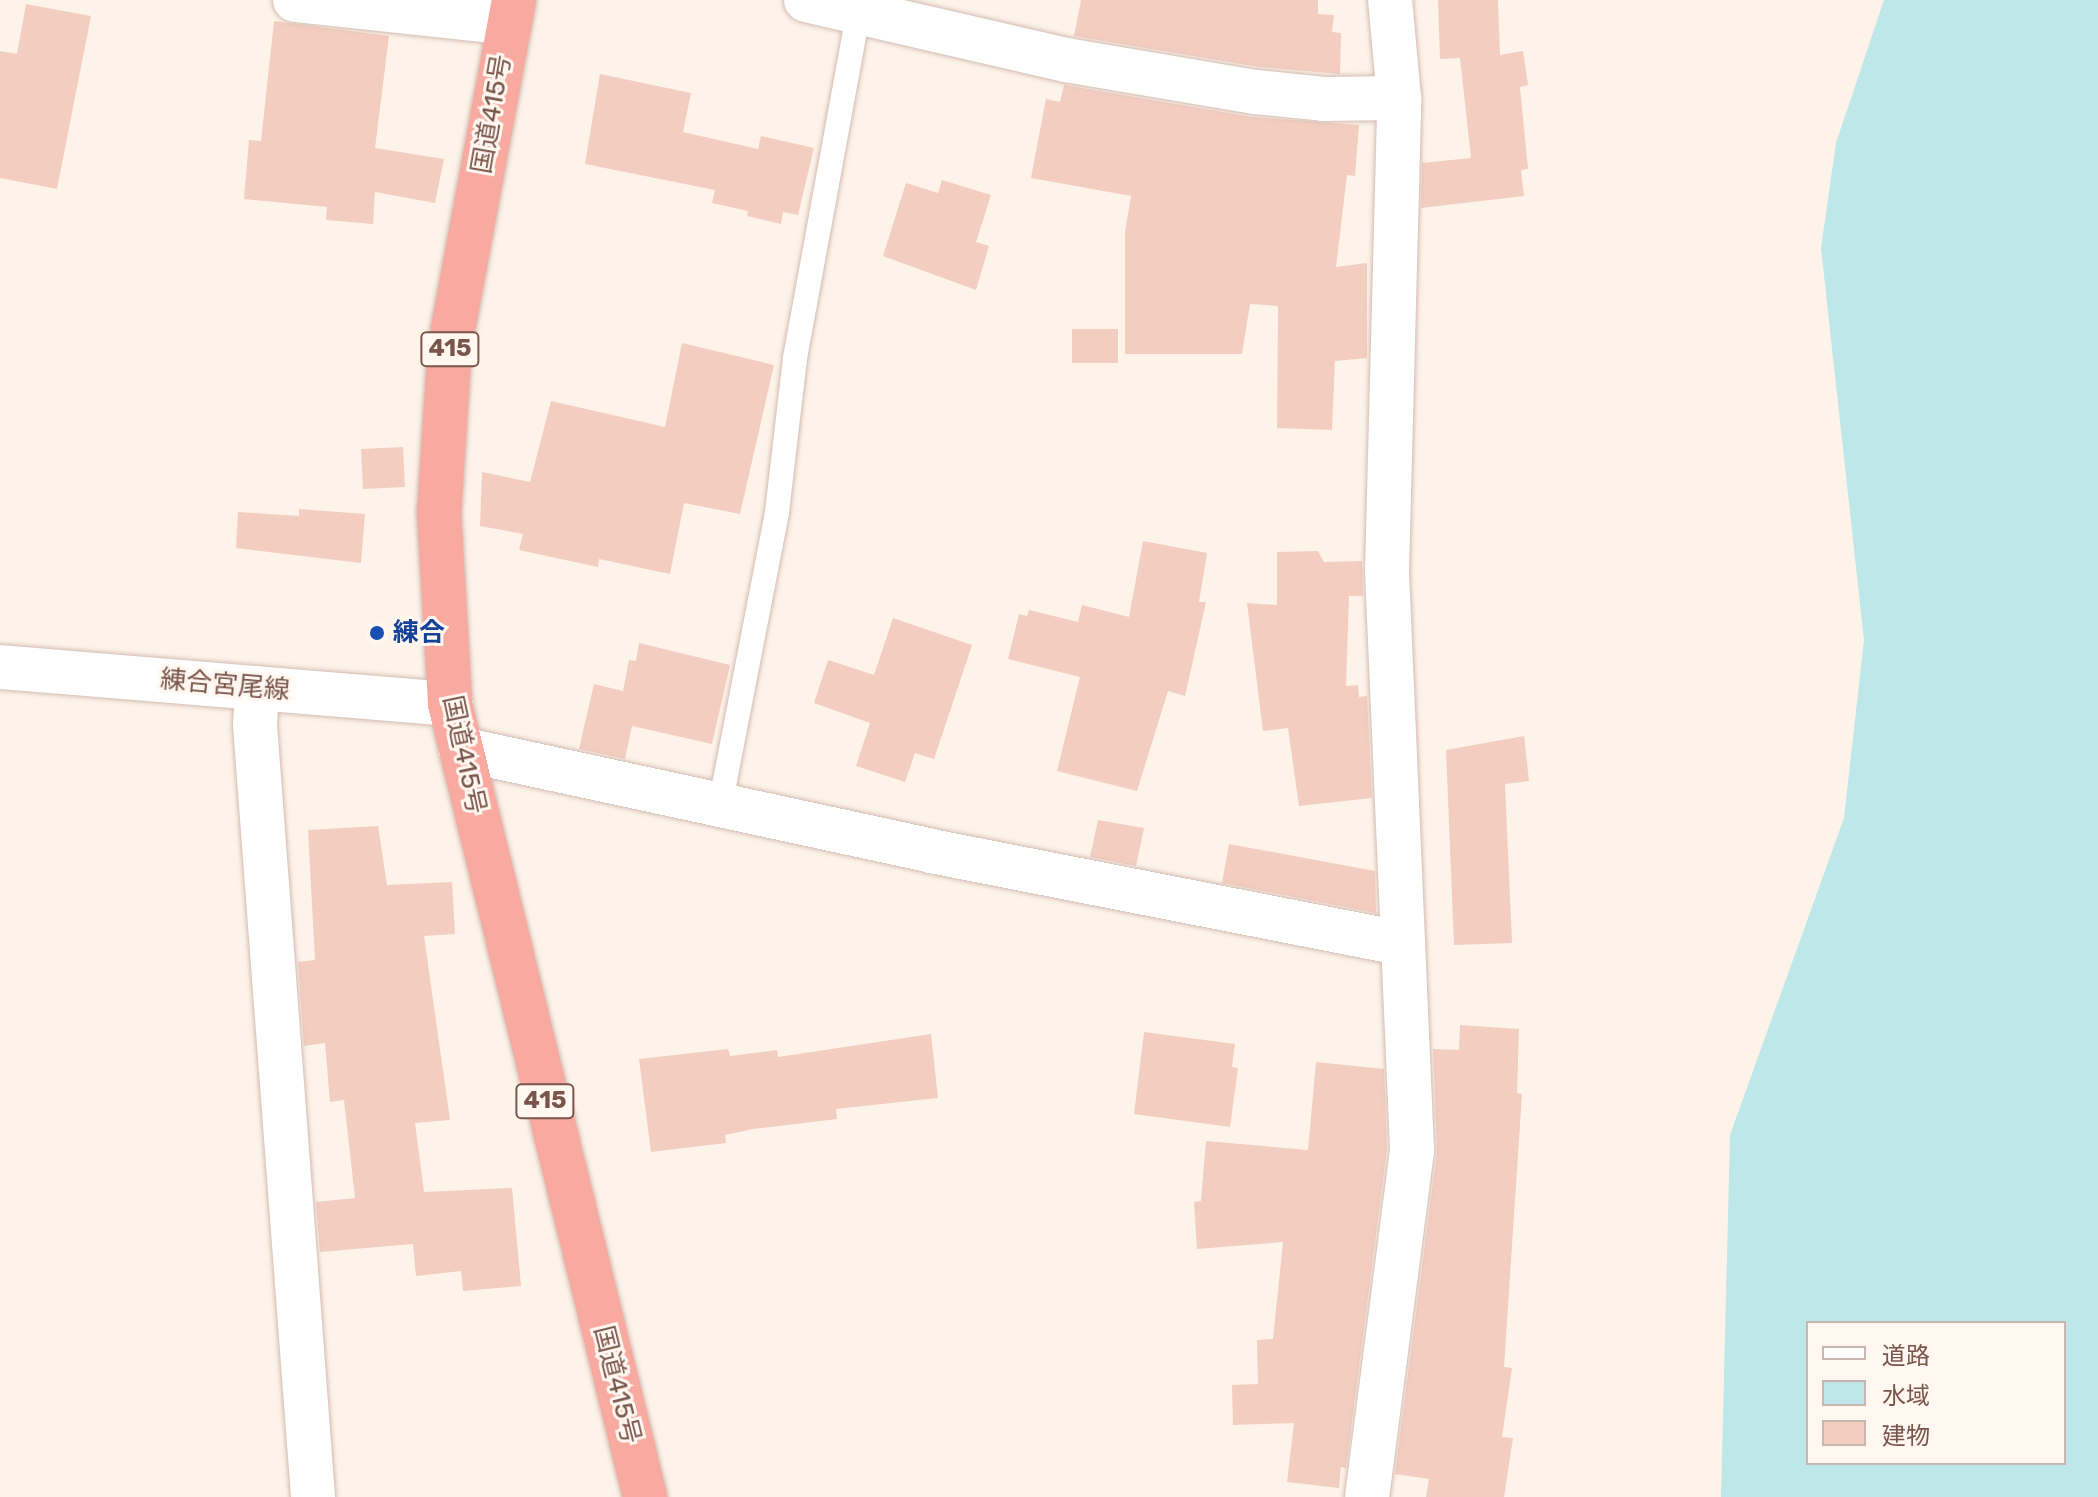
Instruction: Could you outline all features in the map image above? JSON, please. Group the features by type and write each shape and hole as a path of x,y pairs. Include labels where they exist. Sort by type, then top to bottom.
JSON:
{"highway":[{"name":"国道415号","path":"511,12 450,344 439,512 450,704 645,1497"}],"street":[{"path":"295,0 511,12"},
{"path":"806,0 869,11 1066,60 1256,92 1399,98"},
{"path":"1367,1497 1412,1149 1387,571 1399,98 1390,0"},
{"name":"練合宮尾線","path":"0,667 450,704"},
{"path":"257,688 257,756 313,1497"},
{"path":"461,749 720,806 1403,944"}],"lane":[{"path":"720,806 777,512 795,358 869,11"}],"water":[{"path":"1884,0 2098,0 2098,1497 1721,1497 1730,1135 1844,818 1864,640 1821,248 1836,143"}],"building":[{"path":"1081,0 1318,0 1318,14 1334,15 1332,32 1341,33 1340,74 1259,67 1074,36"},
{"path":"1438,0 1498,0 1500,55 1523,51 1528,85 1520,87 1528,169 1521,170 1524,196 1421,208 1422,163 1471,158 1460,58 1440,59"},
{"path":"26,4 91,16 57,189 0,178 0,51 17,54"},
{"path":"274,21 389,36 375,148 444,159 435,203 375,192 373,224 326,220 327,207 244,199 249,140 261,141"},
{"path":"600,74 691,93 683,132 758,149 761,136 814,148 798,215 783,212 781,224 747,216 748,211 712,203 715,190 585,164"},
{"path":"1064,85 1252,117 1359,125 1355,176 1347,175 1336,267 1367,263 1367,358 1335,361 1332,430 1277,428 1278,306 1250,304 1242,354 1125,354 1125,232 1131,196 1031,178 1046,99 1060,102"},
{"path":"942,180 991,195 976,242 989,246 976,290 883,256 906,183 938,193"},
{"path":"1072,329 1118,329 1118,363 1072,363"},
{"path":"682,343 774,365 740,514 684,503 670,574 599,559 598,567 519,550 523,534 480,526 482,472 530,482 551,401 665,427"},
{"path":"403,447 405,487 363,489 361,449"},
{"path":"299,509 365,514 361,563 236,548 238,512 299,516"},
{"path":"1143,541 1207,553 1199,602 1206,602 1185,696 1168,691 1137,791 1057,771 1080,677 1008,659 1019,614 1027,616 1029,610 1078,622 1082,605 1129,617"},
{"path":"1318,551 1324,562 1362,561 1363,596 1349,596 1346,686 1358,685 1359,697 1367,696 1372,798 1299,806 1288,728 1263,731 1247,603 1277,605 1277,552"},
{"path":"893,618 972,645 934,759 915,753 905,782 856,766 870,723 814,703 828,660 874,675"},
{"path":"639,643 730,665 712,744 632,726 625,759 579,749 594,684 623,691 629,660 636,661"},
{"path":"1524,736 1529,781 1505,784 1512,943 1454,945 1446,750"},
{"path":"1098,820 1144,828 1136,866 1090,857"},
{"path":"378,826 387,885 452,882 455,934 424,936 450,1120 415,1123 424,1192 512,1188 521,1286 463,1291 461,1271 416,1276 413,1244 320,1252 316,1202 355,1198 344,1100 330,1102 325,1043 304,1046 298,962 315,960 308,830"},
{"path":"1229,844 1375,871 1376,913 1222,883"},
{"path":"1460,1025 1519,1029 1517,1093 1522,1094 1504,1367 1512,1368 1502,1437 1513,1438 1504,1497 1426,1497 1429,1479 1395,1474 1437,1152 1433,1049 1459,1050"},
{"path":"1144,1032 1235,1044 1232,1067 1238,1068 1230,1127 1134,1114"},
{"path":"931,1034 938,1098 836,1109 837,1119 753,1129 725,1135 726,1143 651,1152 639,1059 728,1049 730,1056 777,1050 778,1057"},
{"path":"1316,1062 1384,1069 1387,1148 1346,1468 1341,1467 1339,1488 1287,1482 1294,1423 1233,1425 1232,1385 1258,1384 1257,1340 1273,1339 1283,1242 1197,1249 1194,1202 1201,1201 1206,1141 1308,1150"}],"place":[{"name":"練合","path":"377,633"}]}
